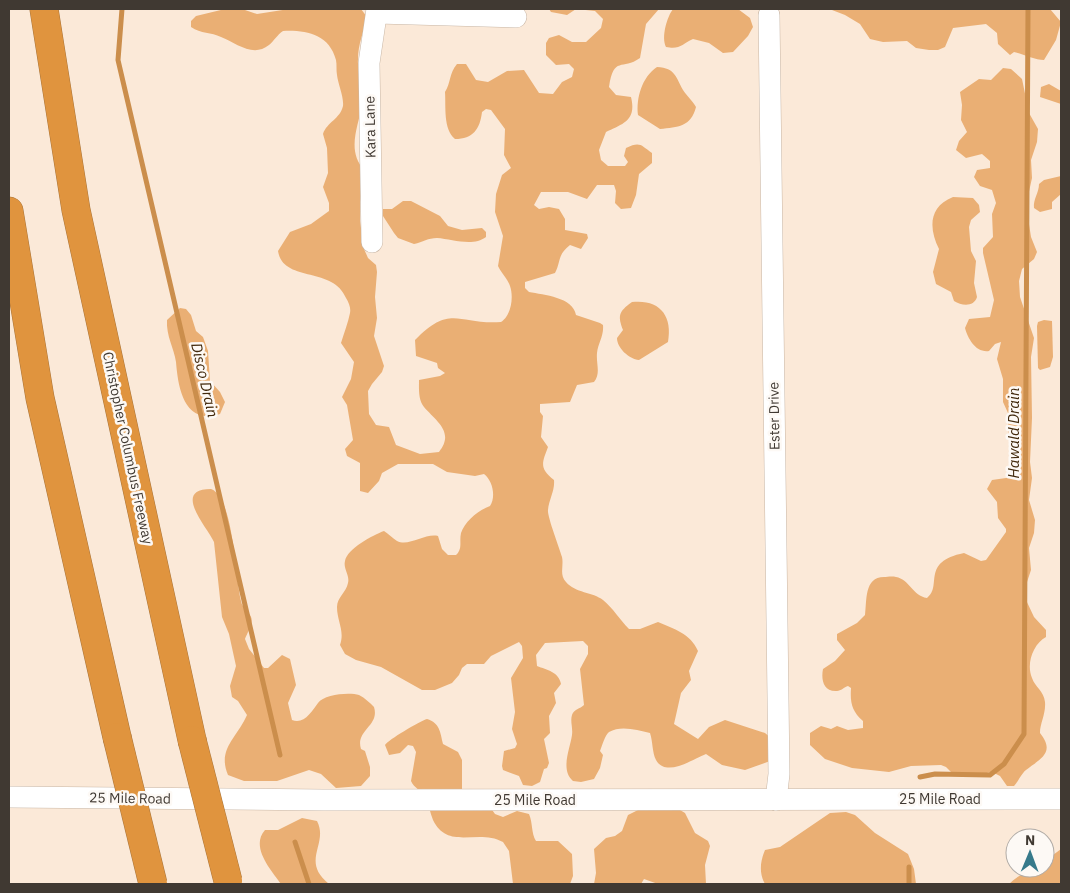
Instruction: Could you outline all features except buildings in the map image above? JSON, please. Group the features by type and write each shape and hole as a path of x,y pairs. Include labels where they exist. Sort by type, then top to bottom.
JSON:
{"highway":[{"name":"Christopher Columbus Freeway","path":"44,9 76,210 192,740 229,883"},
{"path":"9,211 40,398 117,737 153,884"}],"street":[{"path":"377,11 516,17"},
{"name":"Kara Lane","path":"372,242 369,63 377,11"},
{"name":"Ester Drive","path":"769,23 779,774 776,800"},
{"name":"25 Mile Road","path":"9,797 323,800 1061,800"}],"shaded area":[{"path":"225,9 242,9 257,14 289,9 361,9 367,17 358,53 362,105 356,131 355,147 359,163 365,171 360,202 360,221 364,249 368,258 376,265 375,297 377,318 374,336 384,366 382,372 368,391 369,414 376,425 389,427 396,445 420,454 439,452 445,438 442,427 422,404 419,394 419,380 440,376 445,373 438,368 437,363 416,356 415,340 427,329 447,319 501,322 507,315 512,301 509,283 498,266 503,236 495,212 496,194 502,175 511,168 504,155 505,129 491,110 486,109 482,112 477,128 471,135 455,139 451,135 446,117 445,92 454,67 457,64 466,64 476,80 488,82 507,71 524,70 539,93 553,94 562,82 572,77 574,69 569,64 556,65 546,55 546,43 549,38 559,35 572,42 586,42 601,28 603,19 595,11 576,9 659,9 646,24 640,58 634,62 620,65 613,71 609,87 616,95 631,97 632,111 630,117 623,124 606,132 599,150 601,160 608,166 625,166 628,162 624,156 626,148 637,144 652,153 652,163 639,174 636,195 631,208 621,209 615,203 616,191 614,185 597,185 587,199 568,192 541,192 534,205 539,209 549,207 559,209 565,219 565,230 587,234 588,238 581,249 570,245 566,249 561,255 555,273 525,282 525,288 529,292 564,301 570,304 576,315 603,325 603,333 597,353 597,375 594,382 577,385 570,402 540,404 540,412 543,416 541,437 548,447 543,465 546,472 554,480 548,513 562,557 562,573 570,586 599,597 629,629 640,629 658,622 681,632 695,645 698,651 689,671 691,680 681,693 674,724 698,739 709,727 725,720 765,733 772,739 770,761 745,770 722,765 706,754 680,766 666,767 660,765 656,760 650,733 619,729 609,732 605,738 600,751 603,755 600,768 594,779 581,782 573,781 569,776 566,765 572,735 571,717 574,711 584,705 580,669 588,654 588,646 583,641 545,643 536,655 537,666 555,674 561,684 554,693 556,703 549,716 550,733 544,739 549,763 547,768 544,769 540,782 532,786 523,785 519,776 503,770 502,766 504,751 515,748 517,744 512,729 515,712 511,678 523,658 522,646 519,642 491,656 484,664 467,664 452,683 435,690 422,690 381,667 356,660 345,654 340,645 342,635 337,607 338,600 348,583 345,561 350,552 367,539 384,531 397,541 402,542 428,536 438,536 442,549 448,555 456,555 460,547 460,536 463,529 473,516 490,506 493,498 493,489 490,481 484,474 475,476 447,472 433,464 398,464 382,473 379,481 368,493 360,491 360,463 347,456 345,449 353,440 347,405 342,397 351,379 354,362 341,343 349,317 350,306 340,288 331,282 289,267 282,261 278,251 290,232 311,224 329,211 329,203 323,187 328,173 327,148 323,134 343,106 336,60 333,51 322,39 316,35 300,31 283,31 263,49 251,50 217,35 198,31 191,27 191,21 196,16"},
{"path":"549,9 576,9 567,15 551,12"},
{"path":"673,9 738,9 750,18 753,27 748,36 733,52 723,53 709,43 693,39 678,47 666,47 664,38 665,27"},
{"path":"811,9 1050,9 1061,22 1056,40 1044,60 1014,52 1010,55 998,44 997,33 986,24 953,28 945,47 938,50 929,50 916,48 907,41 883,42 870,39 860,24 845,15 832,10"},
{"path":"657,67 668,69 674,74 696,107 691,119 683,125 660,129 638,115 641,88 647,76"},
{"path":"1003,68 1011,69 1022,79 1029,113 1038,129 1037,142 1031,160 1032,178 1026,205 1031,237 1037,252 1034,259 1022,269 1019,281 1020,297 1034,338 1031,357 1032,418 1030,462 1032,478 1029,500 1035,520 1034,533 1029,548 1031,570 1027,582 1026,600 1034,617 1046,630 1046,637 1034,649 1030,661 1030,673 1045,702 1040,733 1047,746 1046,751 1041,759 1024,772 1014,786 1007,786 1000,776 992,772 965,777 954,775 941,765 911,766 889,772 852,768 825,759 810,745 810,733 821,726 831,729 837,726 848,730 863,728 863,721 856,714 853,706 851,688 848,686 838,691 832,691 824,684 822,673 823,669 835,661 845,650 837,640 837,634 857,623 865,615 868,591 873,581 884,577 900,578 922,597 927,598 933,587 937,568 942,562 950,557 964,553 981,561 986,560 1006,532 998,518 997,502 987,489 992,480 1006,478 1009,474 1013,441 1008,432 1008,413 1003,402 1003,379 997,359 1001,342 995,344 989,351 980,350 970,341 965,328 969,319 990,317 994,300 983,248 993,237 992,214 996,203 992,190 980,186 974,177 977,170 990,168 990,161 982,154 966,158 956,150 959,141 967,132 961,120 962,105 960,92 979,79 991,80"},
{"path":"1049,84 1061,91 1061,104 1040,97 1041,87"},
{"path":"1061,176 1061,194 1052,202 1052,209 1040,212 1034,208 1039,184 1044,180"},
{"path":"953,197 973,198 979,205 980,212 971,220 969,227 971,251 976,261 974,283 977,297 973,303 967,305 954,301 951,292 936,284 933,272 939,249 933,234 933,219 939,207"},
{"path":"403,201 411,201 440,216 448,226 462,230 482,228 486,232 486,237 475,242 434,238 414,244 398,238 383,216 383,209 392,209"},
{"path":"632,302 650,303 657,306 666,317 669,332 668,342 639,360 631,358 624,352 619,346 617,338 623,330 620,314"},
{"path":"180,308 186,309 191,315 196,331 203,337 208,351 210,381 220,392 225,402 220,414 208,416 198,414 185,402 181,393 167,326 167,320"},
{"path":"1044,320 1052,321 1053,357 1050,367 1040,370 1038,368 1037,326 1038,322"},
{"path":"211,489 219,495 229,522 241,601 252,619 245,639 249,649 264,668 268,668 282,655 290,659 296,685 288,703 292,720 300,721 304,719 321,700 337,694 359,695 374,707 374,719 361,737 360,743 361,749 365,751 370,767 370,776 361,786 336,788 321,774 309,770 277,781 244,781 228,775 225,766 227,751 247,715 238,701 232,697 230,686 236,666 229,634 222,617 214,542 195,510 193,502 194,495 199,491"},
{"path":"427,719 437,726 443,744 458,752 462,760 462,793 490,807 495,814 503,817 517,811 529,814 536,841 558,841 572,854 573,876 570,884 513,884 509,851 503,842 484,837 455,837 447,835 439,829 433,820 426,798 411,781 416,752 413,746 408,745 400,753 389,755 385,745 404,731"},
{"path":"675,807 685,813 695,833 708,841 710,846 705,865 706,884 658,884 644,879 641,884 594,884 596,873 594,849 606,838 615,836 622,831 628,815 640,809"},
{"path":"846,812 855,815 875,833 908,854 914,869 916,884 765,884 761,867 765,850 780,847 830,813"},
{"path":"302,818 317,821 320,837 316,860 317,868 321,876 329,884 281,884 261,851 261,837 265,830 278,830"},
{"path":"1061,849 1061,884 1009,884 1017,878 1055,878 1055,854"}],"waterway":[{"name":"Disco Drain","path":"122,9 118,60 280,755"},
{"name":"Hawald Drain","path":"920,777 935,774 990,775 1004,764 1024,734 1028,9"},
{"name":"Disco Drain","path":"295,842 309,884"},
{"name":"Hawald Drain","path":"909,867 909,884"}]}
